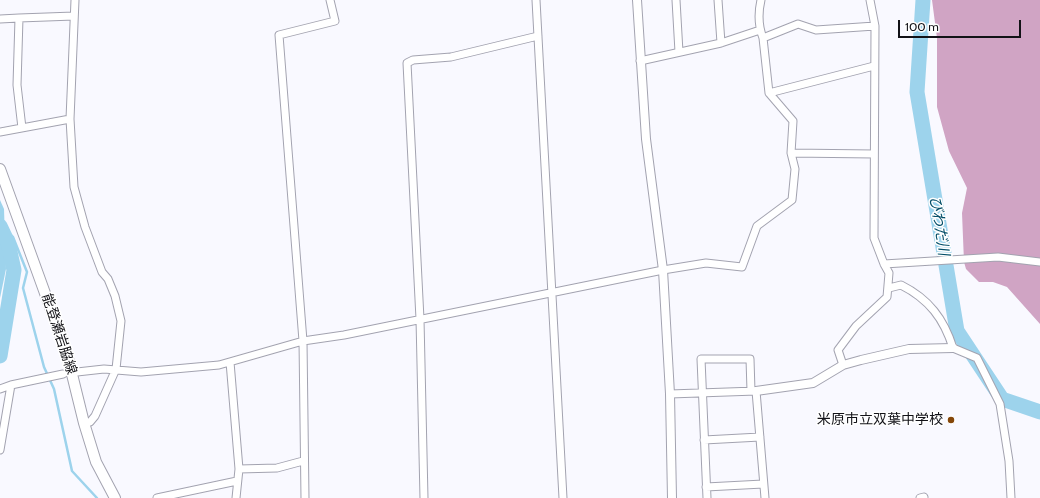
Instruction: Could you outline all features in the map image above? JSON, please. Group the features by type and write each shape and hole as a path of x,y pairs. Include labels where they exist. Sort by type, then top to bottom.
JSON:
{"main road":[{"name":"能登瀬岩脇線","path":"0,169 67,354 84,423 96,462 115,498"}],"street":[{"path":"75,0 70,119 77,202 102,272 108,279 115,296 121,321 116,370 96,416 90,422 84,423"},
{"path":"305,498 303,461 303,340 279,35 335,21 330,0"},
{"path":"536,0 563,498"},
{"path":"637,0 646,139 663,270 670,394 672,498"},
{"path":"676,0 679,52"},
{"path":"718,0 721,43"},
{"path":"77,372 104,369 141,372 219,365 303,340 344,335 552,294 663,270 706,263 742,267 757,226 792,200 794,169 791,152 793,121 769,93 763,38 760,30 759,12 761,0"},
{"path":"843,365 838,350 856,326 887,297 889,288 889,273 874,238 875,26 870,0"},
{"path":"0,19 74,16"},
{"path":"19,18 17,86 22,128"},
{"path":"763,38 798,24 816,30 875,26"},
{"path":"640,61 721,43 760,30"},
{"path":"424,498 420,319 407,63 413,60 451,56 538,36"},
{"path":"769,93 874,66"},
{"path":"0,132 70,119"},
{"path":"791,152 874,154"},
{"path":"884,264 998,257 1040,262"},
{"path":"889,288 901,285 916,292 940,316 953,348"},
{"path":"670,394 754,391 814,383 843,365 909,350 953,348 977,358 1000,404 1009,461 1011,498"},
{"path":"707,498 701,359 750,359 760,437 765,498"},
{"path":"230,362 239,469 236,498"},
{"path":"0,450 6,387 63,374"},
{"path":"704,440 760,437"},
{"path":"239,469 278,468 303,461"},
{"path":"157,498 237,481"},
{"path":"706,487 764,484"}],"shaded area":[{"path":"932,0 1040,0 1040,324 1007,287 993,282 979,282 966,269 964,262 962,213 967,188 949,151 937,107 937,38"}],"water":[{"path":"0,200 4,209 6,269 0,298"}],"waterway":[{"name":"びわだ川","path":"923,0 917,92 957,331 1002,399 1040,412"},
{"path":"0,226 8,243 14,270 0,356"},
{"path":"3,228 13,237 27,272 23,288 44,367 54,389 72,471 97,498"}],"place":[{"name":"米原市立双葉中学校","path":"951,420"}]}
